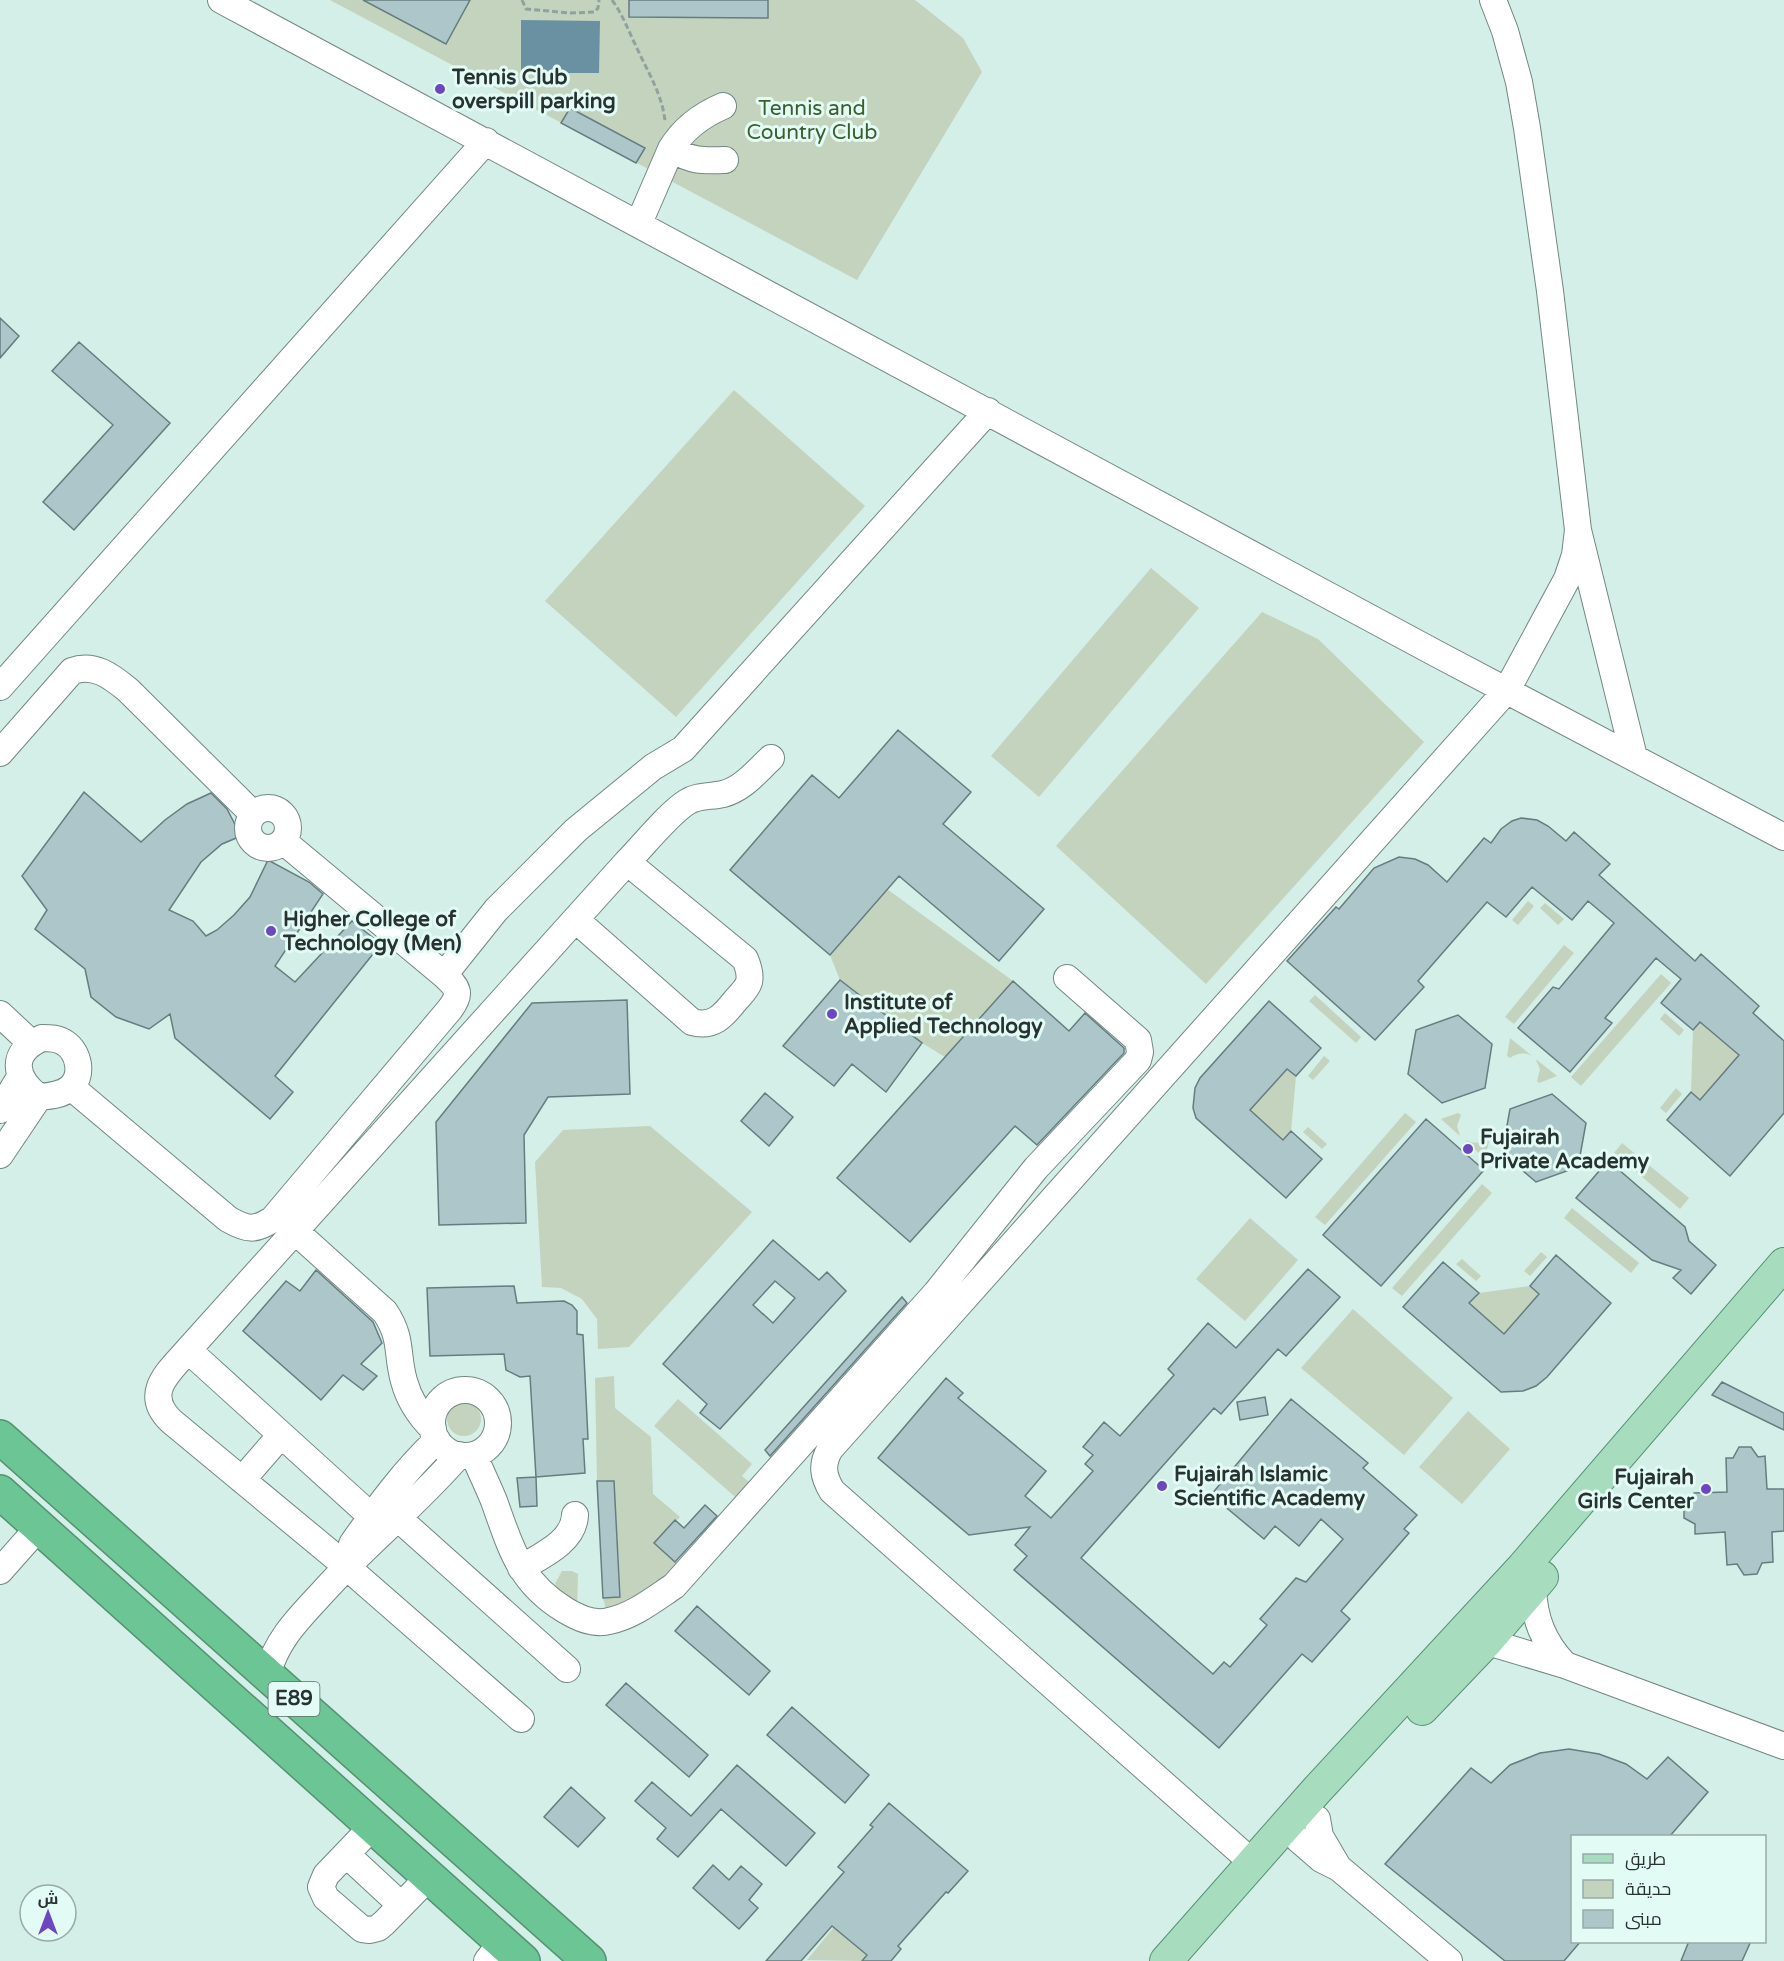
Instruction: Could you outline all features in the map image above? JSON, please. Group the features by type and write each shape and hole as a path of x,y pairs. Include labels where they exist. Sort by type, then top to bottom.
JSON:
{"highway":[{"name":"E89","path":"0,1437 589,1961"},
{"name":"E89","path":"0,1492 429,1876 504,1955"}],"main road":[{"path":"1474,1638 1523,1567 1784,1264"},
{"path":"1191,1961 1300,1829 1474,1638 1533,1588 1784,1297"},
{"path":"1166,1961 1253,1863 1300,1829"}],"street":[{"path":"221,0 1784,837"},
{"path":"1493,0 1505,31 1516,72 1527,128 1550,291 1578,530 1634,757"},
{"path":"639,223 677,138 688,127 723,106"},
{"path":"0,687 486,141"},
{"path":"671,149 699,161 725,160"},
{"path":"444,975 496,910 576,830 653,767 683,749 988,411"},
{"path":"1253,1863 832,1491 825,1480 823,1463 830,1449 1507,690 1568,579 1575,555 1578,530"},
{"path":"0,753 72,671 84,667 112,677 129,690 253,814 266,808 279,811 287,822 283,841 444,975 458,991 456,1000 450,1009 273,1219 259,1227 240,1226 228,1219 71,1087"},
{"path":"521,1719 343,1564 171,1421 160,1407 158,1398 162,1381 627,862 681,806 695,798 722,794 738,787 771,758"},
{"path":"576,920 692,1022 709,1024 723,1016 746,989 750,974 745,959 627,862"},
{"path":"475,1450 505,1536 521,1569 545,1596 580,1619 606,1622 630,1614 674,1586 936,1293 1036,1168 1138,1060 1140,1052 1138,1040 1067,978"},
{"path":"0,1014 31,1043"},
{"path":"42,1038 55,1038 66,1043 75,1052 79,1064 77,1076 71,1087 58,1095 39,1097 27,1088 20,1077 19,1065 23,1053 31,1043 42,1038"},
{"path":"0,1110 20,1077"},
{"path":"0,1155 39,1097"},
{"path":"296,1231 385,1312 399,1342 403,1379 411,1402 435,1435 450,1452 475,1450"},
{"path":"188,1350 372,1517"},
{"path":"401,1367 407,1377 424,1392 446,1397"},
{"path":"240,1652 259,1644 276,1631 343,1564 398,1518 440,1478 497,1432 496,1411 482,1395 472,1391 461,1391 446,1397 436,1409 433,1419 435,1435 394,1485 343,1564 291,1626 276,1649 267,1675"},
{"path":"242,1480 281,1435"},
{"path":"521,1569 563,1540 571,1532 575,1515"},
{"path":"398,1518 567,1669"},
{"path":"2,1566 39,1527"},
{"path":"1533,1588 1540,1630 1565,1665"},
{"path":"1474,1638 1565,1665 1784,1746"},
{"path":"373,1827 323,1880 321,1887 326,1898 362,1929 370,1930 384,1923 429,1876"},
{"path":"1300,1829 1321,1859 1339,1868 1449,1961"},
{"path":"346,1854 401,1905"}],"path":[{"path":"522,0 526,9 580,13 595,12 599,0"},
{"path":"612,0 621,13 659,93 665,123"}],"green space":[{"name":"Tennis and Country Club","path":"330,0 915,0 963,38 982,72 857,280"},
{"path":"734,390 865,506 676,717 545,601"},
{"path":"1151,568 1199,608 1039,797 991,756"},
{"path":"1262,612 1318,639 1424,742 1206,984 1056,846"},
{"path":"887,889 1013,981 945,1057 922,1043 840,980 830,955"},
{"path":"1528,901 1534,906 1518,925 1512,920"},
{"path":"1545,903 1564,919 1558,925 1540,908"},
{"path":"1564,945 1574,953 1514,1024 1505,1017"},
{"path":"1661,974 1671,983 1581,1086 1571,1077"},
{"path":"1315,995 1361,1037 1356,1043 1309,1001"},
{"path":"1665,1013 1684,1030 1679,1036 1660,1019"},
{"path":"1700,1022 1739,1055 1700,1100 1691,1092 1693,1030"},
{"path":"1510,1038 1532,1056 1518,1054 1510,1058 1507,1056"},
{"path":"1324,1056 1330,1061 1313,1080 1308,1076"},
{"path":"1536,1060 1557,1076 1539,1083 1537,1081 1540,1069"},
{"path":"1287,1069 1296,1076 1291,1131 1283,1140 1250,1110"},
{"path":"1676,1088 1682,1094 1666,1113 1660,1108"},
{"path":"1405,1113 1416,1122 1325,1225 1315,1217"},
{"path":"1458,1113 1461,1115 1457,1126 1460,1136 1441,1119"},
{"path":"650,1126 752,1212 629,1347 598,1349 597,1319 582,1299 561,1288 542,1287 535,1162 563,1130"},
{"path":"1308,1127 1327,1144 1322,1149 1303,1132"},
{"path":"1487,1138 1489,1141 1485,1159 1465,1140 1476,1143"},
{"path":"1622,1143 1689,1198 1680,1209 1614,1153"},
{"path":"1482,1184 1492,1193 1402,1296 1392,1288"},
{"path":"1572,1208 1639,1263 1631,1273 1564,1218"},
{"path":"1250,1218 1298,1260 1245,1321 1196,1279"},
{"path":"1541,1252 1547,1257 1530,1276 1524,1271"},
{"path":"1462,1259 1481,1276 1476,1281 1456,1264"},
{"path":"1530,1286 1539,1294 1504,1334 1469,1303 1479,1293"},
{"path":"1353,1309 1453,1398 1404,1455 1301,1368"},
{"path":"614,1376 615,1408 651,1437 653,1494 680,1517 655,1543 683,1569 628,1610 610,1618 569,1607 559,1597 555,1584 562,1571 572,1571 578,1574 577,1609 606,1609 603,1598 621,1597 614,1481 597,1481 595,1378"},
{"path":"678,1399 752,1464 742,1476 754,1486 741,1502 654,1426"},
{"path":"464,1402 476,1407 481,1419 476,1431 464,1436 452,1431 447,1419 452,1407"},
{"path":"1468,1411 1510,1449 1462,1504 1419,1467"},
{"path":"834,1927 867,1955 862,1961 807,1960"}],"water":[{"path":"521,20 600,21 599,73 521,73"}],"building":[{"path":"363,0 470,0 446,44"},
{"path":"629,0 768,0 768,18 629,17"},
{"path":"570,108 645,148 636,163 561,123"},
{"path":"0,318 19,336 0,358"},
{"path":"79,342 170,423 74,530 43,502 113,425 52,371"},
{"path":"898,730 971,792 943,824 1044,909 999,961 899,876 830,955 730,870 812,775 839,798"},
{"path":"84,792 141,842 187,804 211,793 227,809 241,836 222,844 201,862 169,910 193,921 206,936 217,930 234,915 250,897 268,860 309,882 323,894 275,966 295,982 352,921 381,944 275,1076 293,1092 270,1119 175,1038 170,1014 149,1029 116,1017 91,997 85,969 35,929 47,910 22,876"},
{"path":"1521,818 1537,820 1566,841 1574,832 1610,864 1599,875 1695,961 1701,954 1759,1006 1753,1013 1784,1041 1784,1113 1730,1176 1667,1120 1691,1092 1700,1100 1739,1055 1700,1022 1693,1030 1661,1003 1681,979 1656,958 1605,1018 1612,1023 1570,1072 1518,1028 1553,987 1559,989 1614,923 1588,901 1572,920 1532,887 1506,917 1487,902 1418,981 1424,987 1375,1040 1287,961 1336,907 1339,909 1374,868 1399,857 1415,859 1428,865 1447,882 1484,838 1491,843 1501,829"},
{"path":"840,980 922,1043 886,1092 852,1064 834,1086 783,1046"},
{"path":"1013,981 1069,1031 1085,1013 1124,1048 1124,1053 1037,1145 1015,1126 910,1242 837,1178"},
{"path":"627,1000 630,1094 548,1097 524,1135 526,1223 439,1225 436,1122 532,1003"},
{"path":"1269,1001 1321,1048 1296,1076 1287,1069 1250,1110 1283,1140 1291,1131 1322,1159 1286,1198 1196,1118 1193,1108 1195,1088 1200,1078"},
{"path":"1458,1015 1492,1044 1485,1088 1442,1103 1408,1074 1416,1030"},
{"path":"765,1093 793,1117 769,1146 741,1121"},
{"path":"1552,1094 1586,1123 1578,1167 1536,1182 1502,1153 1510,1109"},
{"path":"1426,1119 1484,1170 1381,1286 1323,1235"},
{"path":"1606,1163 1611,1163 1685,1227 1689,1241 1716,1265 1691,1294 1673,1278 1681,1270 1652,1260 1576,1198"},
{"path":"773,1240 819,1280 827,1272 846,1291 720,1429 700,1413 707,1404 663,1364","holes":["775,1281 795,1298 773,1323 753,1305"]},
{"path":"1556,1255 1611,1303 1547,1377 1536,1386 1523,1391 1501,1392 1403,1307 1443,1262 1479,1293 1469,1303 1504,1334 1539,1294 1530,1286"},
{"path":"1308,1269 1340,1297 1286,1356 1278,1349 1221,1414 1214,1408 1081,1558 1213,1674 1224,1662 1230,1667 1267,1625 1260,1619 1296,1578 1306,1582 1343,1539 1321,1519 1299,1546 1275,1526 1264,1539 1211,1495 1291,1399 1368,1463 1363,1468 1417,1515 1404,1529 1409,1533 1341,1611 1350,1619 1312,1662 1302,1654 1219,1748 1014,1570 1027,1556 1015,1545 1030,1527 969,1535 878,1458 946,1378 963,1393 958,1398 1046,1471 1025,1496 1051,1518 1093,1471 1085,1464 1093,1455 1083,1447 1104,1422 1120,1436 1174,1375 1168,1369 1208,1323 1236,1348"},
{"path":"316,1270 373,1322 382,1343 361,1364 377,1376 363,1390 343,1375 321,1400 243,1331 286,1281 300,1291"},
{"path":"514,1286 517,1303 564,1301 577,1311 577,1334 583,1335 588,1439 583,1439 585,1473 536,1477 530,1376 520,1377 506,1370 504,1354 430,1356 427,1288"},
{"path":"902,1297 907,1303 770,1456 765,1450"},
{"path":"1722,1382 1784,1413 1784,1430 1712,1395"},
{"path":"1265,1397 1268,1415 1240,1420 1237,1402"},
{"path":"1739,1447 1751,1447 1758,1457 1765,1456 1767,1489 1784,1489 1784,1531 1772,1532 1773,1562 1762,1563 1757,1574 1744,1575 1737,1564 1727,1565 1725,1532 1695,1534 1695,1524 1684,1518 1684,1505 1694,1499 1694,1493 1727,1492 1726,1458 1733,1458"},
{"path":"536,1477 537,1506 520,1507 517,1478"},
{"path":"597,1481 614,1481 620,1597 603,1598"},
{"path":"705,1505 717,1516 675,1562 654,1543 675,1520 684,1528"},
{"path":"697,1606 770,1671 749,1695 675,1631"},
{"path":"626,1683 708,1755 689,1777 606,1705"},
{"path":"792,1707 869,1775 845,1803 767,1735"},
{"path":"1569,1749 1599,1754 1626,1764 1647,1779 1668,1757 1708,1792 1671,1835 1571,1835 1571,1943 1579,1943 1564,1961 1505,1961 1385,1864 1471,1768 1491,1783 1510,1765 1540,1753"},
{"path":"737,1765 815,1833 786,1866 721,1809 678,1857 657,1839 666,1828 635,1801 652,1782 691,1816"},
{"path":"571,1787 605,1818 578,1847 544,1817"},
{"path":"889,1803 968,1871 898,1946 901,1949 891,1961 862,1961 867,1955 832,1926 801,1961 766,1961 844,1872 838,1867 873,1827 870,1825"},
{"path":"713,1865 729,1880 741,1866 762,1884 749,1900 758,1908 739,1929 693,1888"},
{"path":"1688,1943 1750,1943 1742,1961 1681,1961"}],"place":[{"name":"Tennis Club overspill parking","path":"440,89"},
{"name":"Higher College of Technology (Men)","path":"271,931"},
{"name":"Institute of Applied Technology","path":"832,1014"},
{"name":"Fujairah Private Academy","path":"1468,1149"},
{"name":"Fujairah Islamic Scientific Academy","path":"1162,1486"},
{"name":"Fujairah Girls Center","path":"1706,1489"}]}
